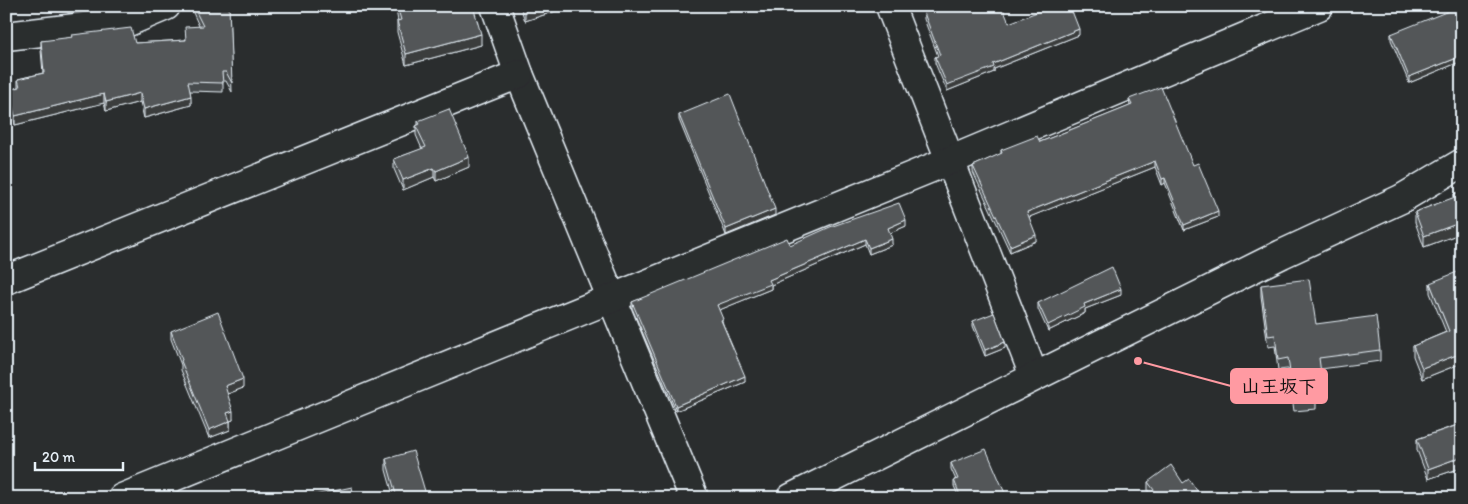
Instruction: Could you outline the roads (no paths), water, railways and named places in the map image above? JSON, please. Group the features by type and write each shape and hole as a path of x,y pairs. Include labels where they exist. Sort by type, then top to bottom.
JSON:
{"street":[{"path":"6,36 128,22 166,6"},
{"path":"495,6 519,74 694,498"},
{"path":"890,6 1034,376"},
{"path":"122,498 950,160 1318,6"},
{"path":"6,280 519,74"},
{"path":"791,498 1282,254 1401,198 1462,163"}],"place":[{"name":"山王坂下","path":"1138,361"}]}
